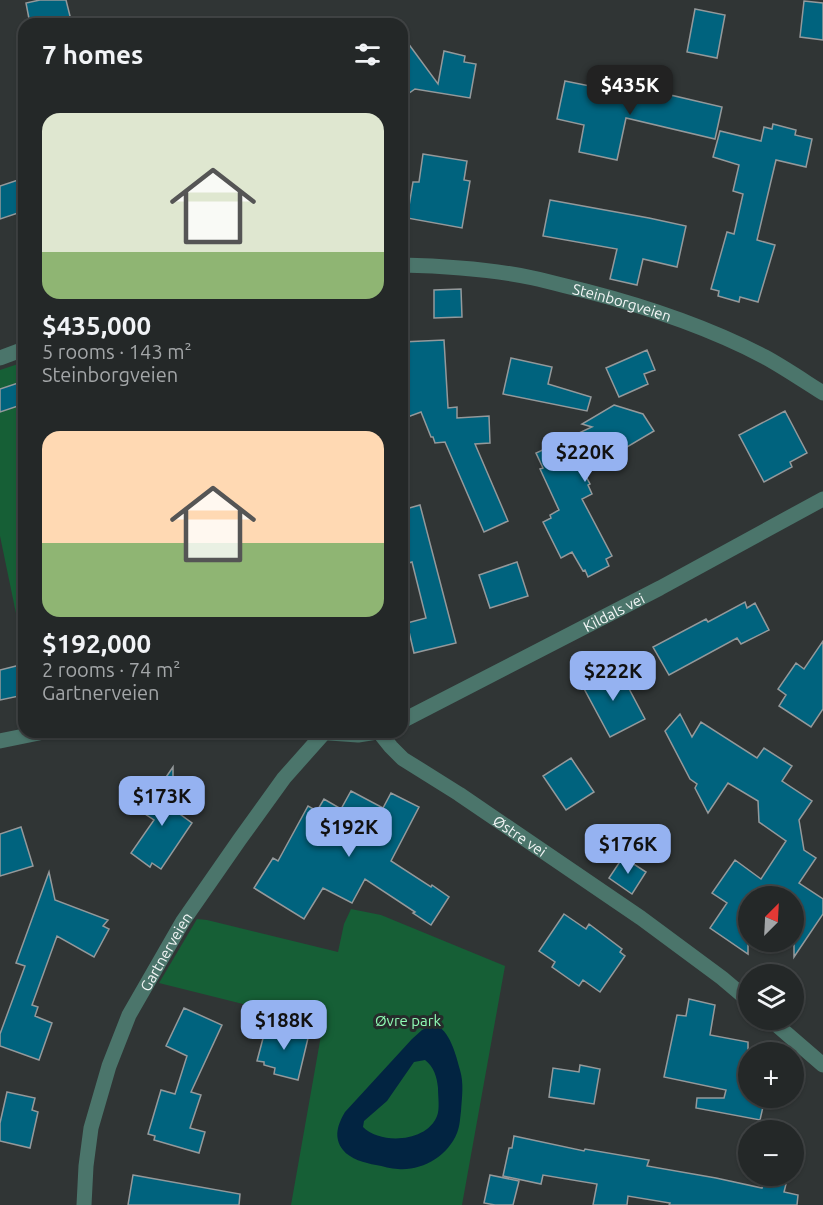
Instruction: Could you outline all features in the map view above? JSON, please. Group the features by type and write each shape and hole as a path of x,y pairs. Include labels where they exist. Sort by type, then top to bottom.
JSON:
{"street":[{"name":"Steinborgveien","path":"408,265 475,270 532,278 625,301 706,329 766,358 823,393"},
{"path":"0,358 18,351"},
{"name":"Kildals vei","path":"408,718 660,588 823,499"},
{"path":"0,741 18,737"},
{"name":"Gartnerveien","path":"84,1205 91,1128 109,1066 129,1015 183,921 284,778 316,738"},
{"name":"Østre vei","path":"383,738 403,759 641,918 714,971 738,991"},
{"path":"783,1030 823,1065"}],"green space":[{"path":"18,364 18,623 0,536 0,370"},
{"name":"Øvre park","path":"351,909 381,915 505,966 462,1205 291,1205 323,1024 159,983 197,919 338,952 344,924"}],"water":[{"path":"434,1024 440,1027 448,1037 458,1064 462,1080 462,1101 459,1128 453,1141 441,1155 425,1165 407,1169 393,1169 354,1158 343,1150 338,1140 337,1135 342,1117 422,1030","holes":["425,1060 434,1072 438,1088 438,1113 432,1125 414,1136 403,1138 381,1137 363,1127 364,1121 387,1101 414,1062"]}],"building":[{"path":"40,0 66,0 70,18 29,18 26,3"},
{"path":"804,1 823,3 823,40 800,37"},
{"path":"695,9 725,15 717,58 687,52"},
{"path":"408,43 438,84 444,51 465,56 464,62 476,64 470,98 415,89 408,94"},
{"path":"565,81 664,101 666,94 722,107 715,139 626,118 617,160 579,152 584,125 557,119"},
{"path":"773,124 796,130 795,135 812,139 806,167 776,160 757,240 775,245 758,302 740,297 739,302 718,296 719,291 711,289 727,232 734,234 743,194 733,191 739,165 713,157 720,131 761,141 764,127 772,129"},
{"path":"423,154 467,161 464,180 470,181 462,228 408,218 413,182 419,182"},
{"path":"18,180 18,213 0,219 0,186"},
{"path":"550,200 686,226 677,267 643,259 637,285 610,279 617,249 543,236"},
{"path":"461,289 462,317 434,318 434,290"},
{"path":"444,340 448,408 457,407 457,418 489,416 490,443 475,444 508,521 484,532 445,442 435,443 421,412 408,417 408,342"},
{"path":"647,350 655,370 644,374 648,384 619,397 606,368"},
{"path":"511,358 552,367 548,384 591,397 587,411 503,394"},
{"path":"18,383 18,406 0,412 0,389"},
{"path":"614,405 643,414 654,431 622,450 619,444 581,467 590,484 588,485 592,494 582,499 612,556 606,559 609,566 588,577 572,552 561,558 543,522 559,510 540,469 543,468 536,453 592,427 582,424"},
{"path":"785,411 807,453 790,462 792,467 764,482 739,435"},
{"path":"420,505 456,643 414,653 408,623 426,618 412,562 408,563 408,508"},
{"path":"517,562 528,596 490,608 479,575"},
{"path":"745,602 747,608 755,603 769,630 741,644 737,638 669,675 653,647 706,619 708,622"},
{"path":"823,641 823,709 811,727 779,706 786,695 778,689 796,663 804,669"},
{"path":"18,666 18,696 0,700 0,670"},
{"path":"610,667 621,688 627,685 645,719 610,737 581,683"},
{"path":"680,714 692,737 701,722 757,758 764,748 792,766 782,781 812,801 799,820 804,850 816,858 799,883 804,886 738,886 738,947 710,928 727,903 712,893 735,860 761,879 786,841 759,822 758,801 728,783 708,813 695,788 697,784 690,779 665,731"},
{"path":"571,758 594,792 566,810 543,776"},
{"path":"173,767 173,809 192,823 161,869 152,863 150,867 131,853 154,820 142,812"},
{"path":"351,791 383,808 391,793 419,807 391,861 449,897 431,925 365,879 352,903 323,888 304,919 254,888 273,858 278,861 308,806 317,811 324,799 341,809"},
{"path":"21,827 33,866 0,876 0,834"},
{"path":"623,857 646,872 632,894 609,878"},
{"path":"49,872 55,900 108,920 103,926 109,929 94,957 57,936 32,1005 38,1007 35,1016 52,1023 39,1060 0,1046 0,1034 25,966 16,963"},
{"path":"804,886 823,899 823,914 804,942"},
{"path":"564,914 586,929 589,924 622,949 620,952 625,956 600,992 583,980 579,986 552,967 555,962 539,951"},
{"path":"689,999 715,1005 710,1035 748,1042 738,1042 738,1108 763,1108 760,1120 696,1108 697,1098 724,1098 726,1090 664,1077 677,1015 686,1016"},
{"path":"184,1008 222,1025 191,1092 201,1095 190,1128 205,1132 199,1153 154,1140 155,1136 148,1134 161,1090 175,1094 187,1056 166,1046"},
{"path":"273,1025 309,1034 298,1080 274,1074 275,1068 257,1061 266,1027 273,1029"},
{"path":"580,1065 600,1069 594,1104 549,1097 553,1068 579,1072"},
{"path":"7,1092 35,1098 32,1110 38,1112 30,1148 0,1141 0,1123"},
{"path":"514,1136 584,1151 585,1149 649,1160 647,1166 738,1183 738,1186 762,1188 763,1186 786,1186 784,1192 798,1195 797,1205 669,1205 670,1203 628,1196 627,1205 593,1205 597,1184 543,1175 541,1184 503,1176 509,1148 512,1148"},
{"path":"133,1175 240,1194 239,1205 128,1205"},
{"path":"490,1175 519,1181 513,1205 484,1203"}]}
